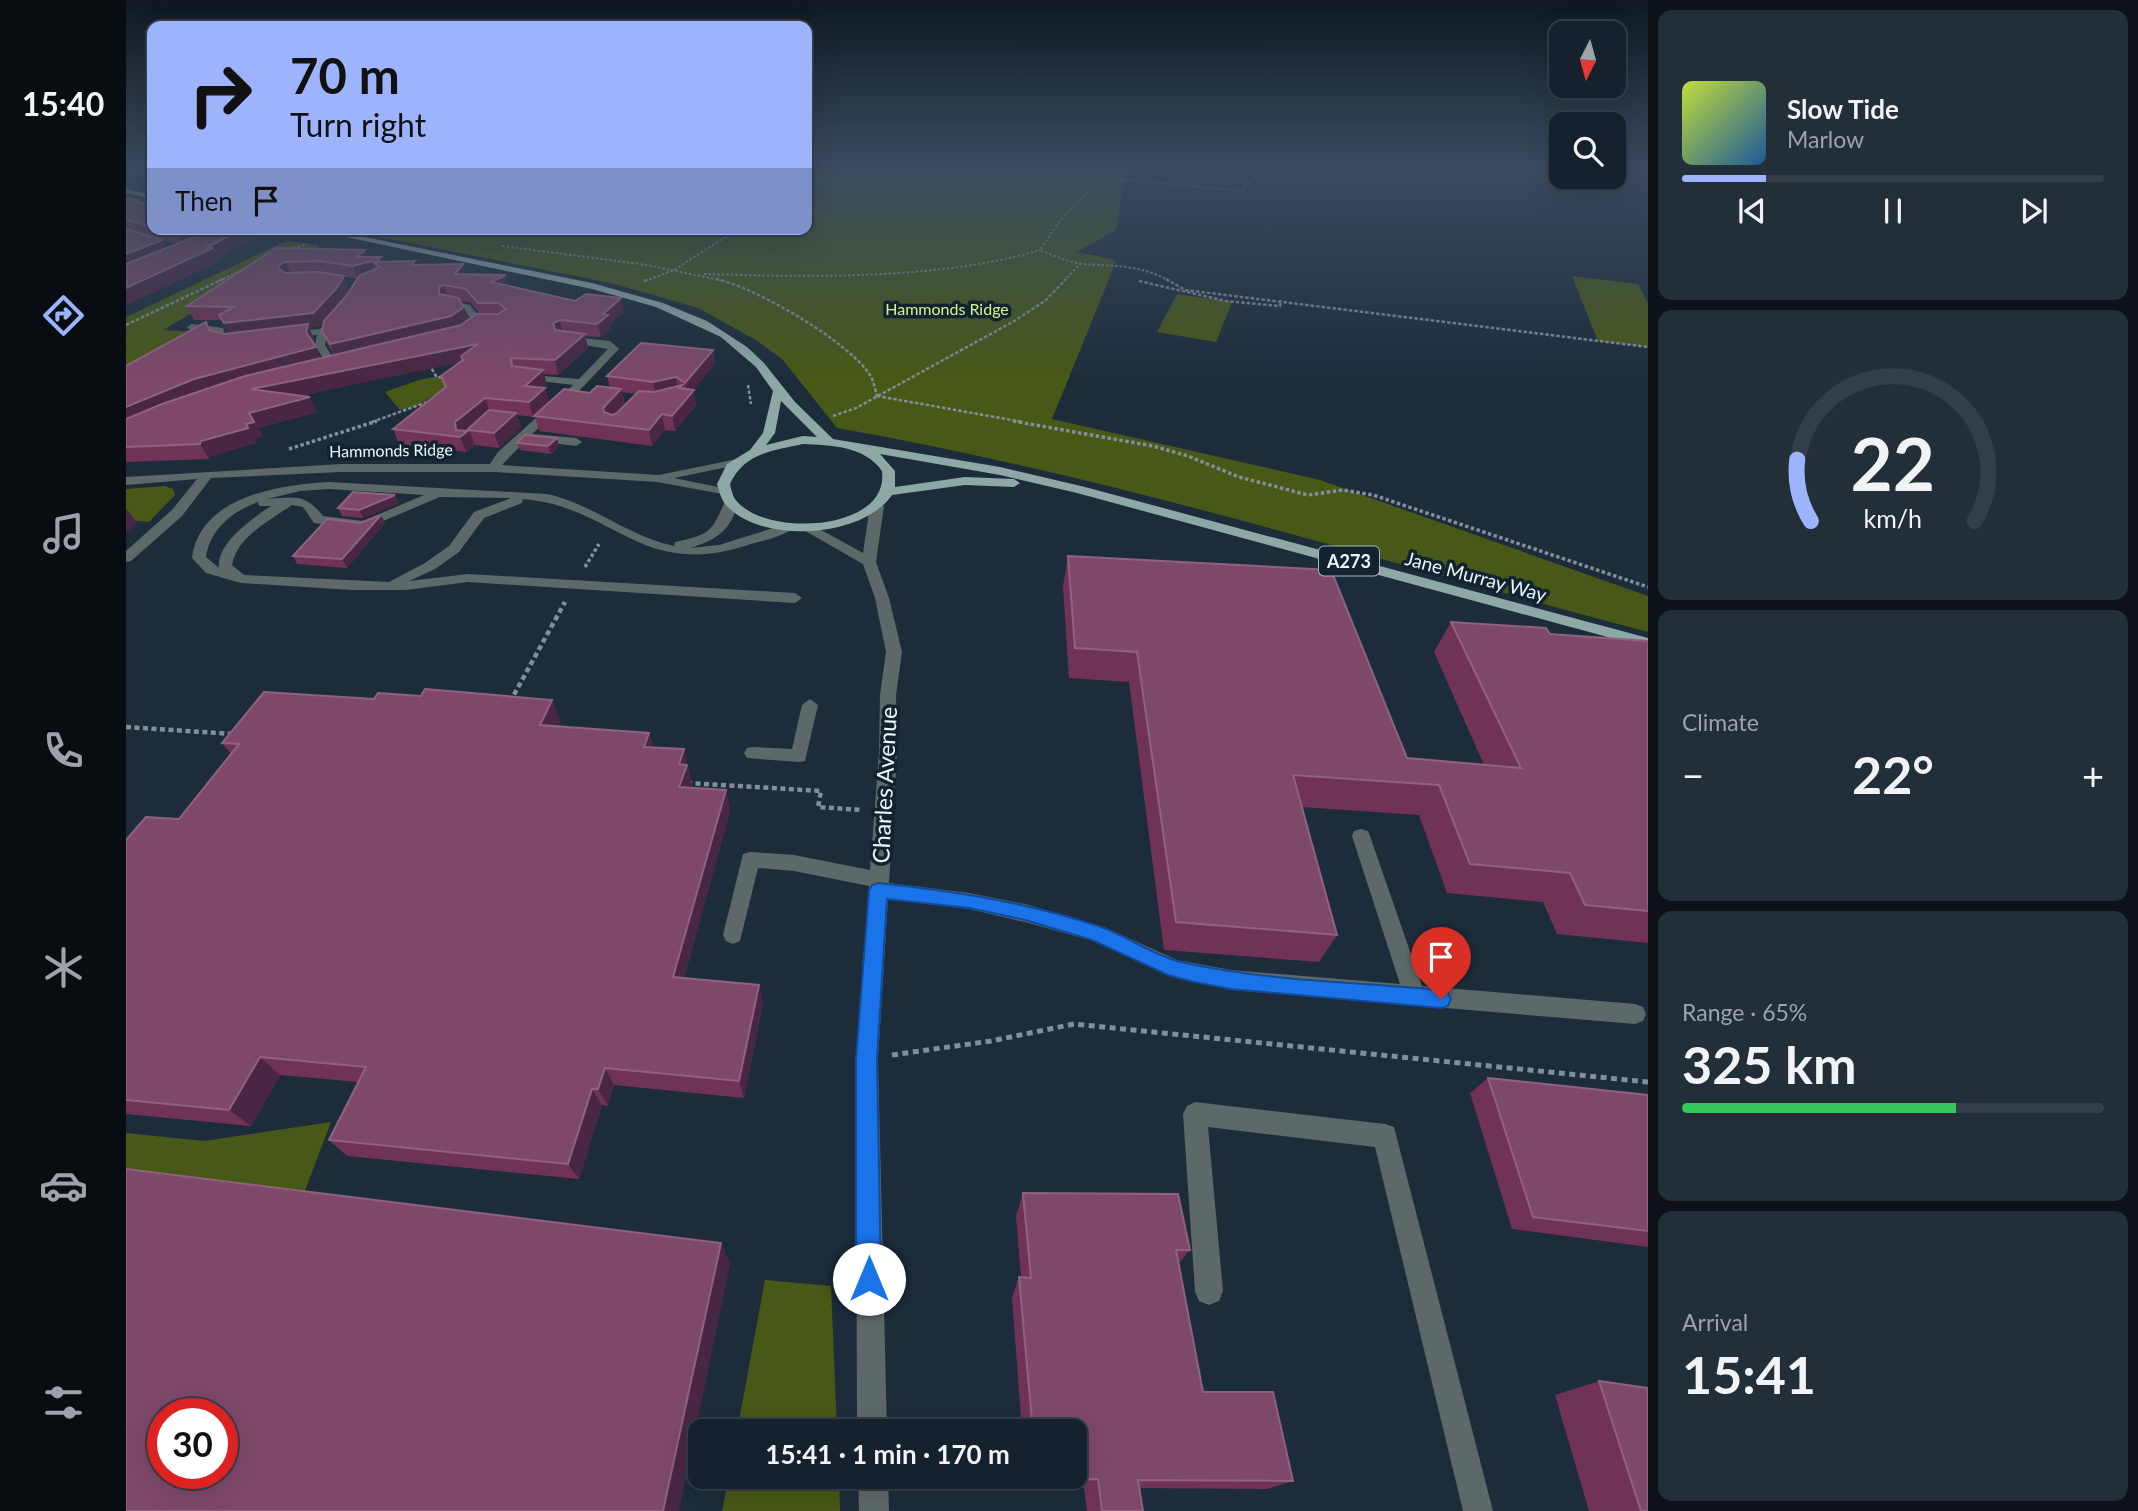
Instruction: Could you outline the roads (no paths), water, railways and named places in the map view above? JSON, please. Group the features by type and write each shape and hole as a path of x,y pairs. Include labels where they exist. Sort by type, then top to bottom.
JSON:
{"main road":[{"path":"361,240 592,286 679,312 737,345 760,365 778,391 828,441"},
{"path":"778,391 769,433 756,450 738,461 723,481 726,498 744,516 786,528 809,528 836,525 860,517 877,506 889,492 891,478 884,465 871,454 852,446"},
{"name":"Jane Murray Way","path":"756,450 790,442 828,441 1000,471 1049,485 1129,502 1648,643"},
{"name":"Jane Murray Way","path":"889,492 965,481 1049,485"}],"street":[{"path":"449,304 461,304 476,314 473,325 502,323"},
{"path":"339,314 323,332 320,345 325,365 344,360"},
{"path":"192,327 219,330 220,339 231,342 244,340"},
{"path":"271,336 323,332"},
{"path":"494,468 502,455 580,389 614,349 610,344 563,338"},
{"path":"521,376 580,389"},
{"path":"514,421 537,424"},
{"path":"524,436 567,443"},
{"name":"Hammonds Ridge","path":"657,478 738,461"},
{"name":"Hammonds Ridge","path":"126,481 246,471 494,468 657,478 726,498"},
{"path":"126,558 177,513 207,474"},
{"path":"786,528 714,552 696,553 659,546 562,501 534,497 318,486 276,491 249,499 209,528 199,558 206,566 220,574 241,579 383,587 468,578 795,598"},
{"path":"204,542 247,507 293,501 310,506 319,520 335,524 364,525 447,493 472,503 479,515"},
{"path":"383,587 413,575 454,549 479,515 501,504 534,497"},
{"path":"659,546 687,544 706,539 723,527 726,498"},
{"path":"241,579 225,566 226,555 268,513 293,501"},
{"name":"Charles Avenue","path":"872,1419 867,1059 888,753 888,695 894,652 882,598 869,562 877,506"},
{"path":"809,528 869,562"},
{"path":"454,549 456,569 468,578"},
{"path":"753,753 799,756 810,705"},
{"path":"1361,836 1415,997"},
{"path":"733,935 750,860 794,863 879,885 1025,913 1097,933 1175,969 1231,980 1634,1014"},
{"path":"1209,1291 1195,1114 1385,1136 1478,1511"},
{"path":"873,1489 874,1511"}]}
